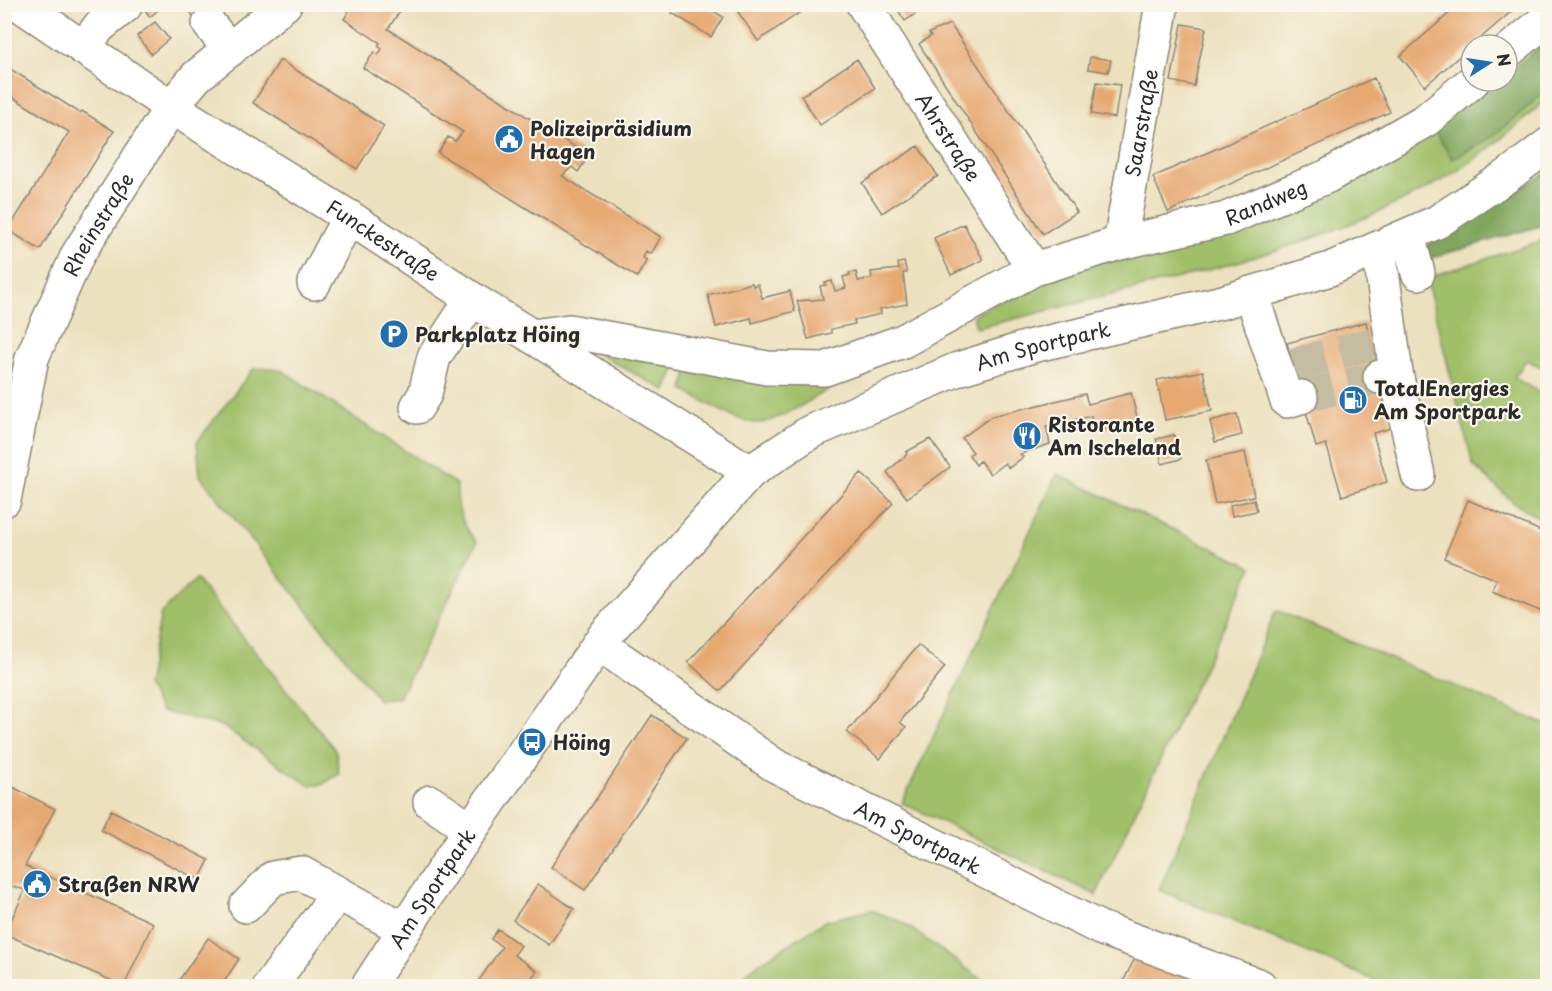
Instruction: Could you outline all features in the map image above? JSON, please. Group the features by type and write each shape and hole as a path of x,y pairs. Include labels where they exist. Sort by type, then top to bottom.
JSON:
{"street":[{"name":"Funckestraße","path":"19,4 171,107 349,217 472,299 750,472"},
{"name":"Ahrstraße","path":"863,4 1034,269"},
{"name":"Saarstraße","path":"1120,243 1162,4"},
{"name":"Rheinstraße","path":"4,500 32,358 78,254 171,107 196,76 281,6"},
{"path":"83,48 99,27 131,12"},
{"path":"1519,42 1548,18"},
{"path":"209,24 230,50"},
{"name":"Randweg","path":"1034,269 1120,243 1226,219 1328,176 1426,120 1459,93"},
{"name":"Am Sportpark","path":"368,987 404,929 599,644 750,472 810,432 958,369 1032,346 1251,293 1330,269 1394,243 1437,222 1507,176 1548,145"},
{"path":"314,283 349,217"},
{"path":"1394,243 1418,273"},
{"path":"1394,243 1381,341 1388,375 1418,475"},
{"path":"532,336 569,331 766,368 825,369 903,341 1034,269"},
{"path":"1251,293 1284,368 1287,401 1301,397"},
{"path":"417,407 425,394 434,357 472,299"},
{"name":"Am Sportpark","path":"599,644 774,765 1100,928 1260,987"},
{"path":"430,802 471,830"},
{"path":"246,906 273,878 301,873 404,929"},
{"path":"270,987 338,893"}],"green space":[{"path":"1547,41 1547,90 1492,137 1452,159 1433,128 1479,93 1519,93 1519,63"},
{"path":"1547,90 1547,99 1468,164 1388,208 1336,230 1172,280 976,328 973,315 1042,281 1433,128 1452,159 1492,137"},
{"path":"1547,172 1547,224 1427,259 1427,245"},
{"path":"1547,239 1547,360 1544,368 1526,360 1514,378 1547,396 1547,504 1541,519 1515,504 1473,465 1426,278"},
{"path":"593,351 676,366 666,391"},
{"path":"688,367 847,375 848,378 788,413 756,423 729,415 683,390"},
{"path":"270,368 283,371 457,485 461,515 467,529 477,542 399,698 379,700 200,476 197,442 253,369"},
{"path":"1057,474 1252,567 1096,895 902,803"},
{"path":"196,579 336,751 339,774 323,784 310,786 222,726 161,711 147,686 161,613"},
{"path":"1276,610 1547,725 1547,986 1388,986 1159,890"},
{"path":"871,910 902,922 991,986 735,986 752,968 825,921"}],"building":[{"path":"141,4 165,4 150,17"},
{"path":"184,4 209,4 194,17"},
{"name":"Polizeipräsidium Hagen","path":"357,4 401,4 403,6 388,29 589,156 578,172 572,167 562,176 661,237 651,254 646,251 643,258 647,260 637,277 438,153 448,137 455,141 463,132 363,68 374,52 378,55 382,49 378,46 380,43 344,19 352,6 355,8"},
{"path":"677,4 703,4 723,17 711,37 672,13"},
{"path":"749,4 812,4 758,41 738,12"},
{"path":"894,4 930,4 905,21"},
{"path":"1460,4 1520,4 1486,33 1459,33 1459,57 1425,86 1400,56"},
{"path":"155,22 169,39 151,54 137,36"},
{"path":"950,24 1077,212 1043,234 919,44 931,36 929,33"},
{"path":"1182,24 1206,28 1194,86 1171,81"},
{"path":"1090,57 1111,60 1108,72 1088,69"},
{"path":"857,59 875,88 820,125 801,96"},
{"path":"280,60 384,126 357,169 253,103"},
{"path":"4,65 80,113 82,111 114,131 40,250 8,230 69,132 4,92"},
{"path":"1374,78 1390,112 1168,212 1153,177"},
{"path":"1097,82 1120,85 1115,118 1091,114"},
{"path":"918,146 938,176 882,213 862,183"},
{"path":"964,224 983,260 951,275 934,238"},
{"path":"904,262 907,273 903,273 907,304 880,309 881,314 854,320 855,324 831,329 831,333 808,339 797,301 823,299 820,286 832,281 835,291 846,288 843,277 850,275 849,273 856,272 858,281 872,278 871,272 899,269 898,263"},
{"path":"752,283 753,286 758,284 762,298 790,291 795,311 752,323 751,318 716,327 708,295"},
{"path":"1366,322 1392,428 1373,433 1387,482 1342,496 1326,444 1316,447 1287,343"},
{"path":"1203,371 1212,411 1165,420 1157,380"},
{"path":"1131,393 1138,421 1095,432 1091,416 1046,427 1050,444 1020,454 1023,457 1009,468 1005,463 990,474 980,461 976,465 969,455 973,452 962,438 992,416 1085,394 1088,404"},
{"path":"1237,414 1242,435 1215,442 1210,421"},
{"path":"1174,435 1181,459 1162,464 1156,439"},
{"path":"930,439 950,467 907,498 887,472 907,454 906,452"},
{"path":"1245,452 1254,496 1215,504 1206,460"},
{"path":"861,473 893,503 720,691 688,662"},
{"path":"1254,500 1257,511 1232,516 1230,505"},
{"path":"1468,500 1548,534 1548,593 1540,611 1492,591 1497,580 1444,558"},
{"path":"918,645 945,667 900,722 906,727 880,759 847,732"},
{"path":"652,715 687,738 585,890 551,867"},
{"name":"Straßen NRW","path":"7,784 55,809 25,866 153,923 124,986 5,934 25,890 4,884 4,789"},
{"path":"111,810 209,860 199,880 101,830"},
{"path":"538,884 574,909 549,945 513,920"},
{"path":"498,929 521,946 514,955 537,971 525,986 475,986 502,947 491,939"},
{"path":"208,938 239,959 221,986 175,986"},
{"path":"1138,952 1207,986 1121,986"}],"tunnel":[{"path":"1293,365 1372,344"},
{"path":"1301,397 1380,377"}],"place":[{"name":"Polizeipräsidium Hagen","path":"509,139"},
{"name":"Parkplatz Höing","path":"394,334"},
{"name":"TotalEnergies Am Sportpark","path":"1353,400"},
{"name":"Ristorante Am Ischeland","path":"1027,436"},
{"name":"Höing","path":"532,742"},
{"name":"Straßen NRW","path":"37,884"}]}
